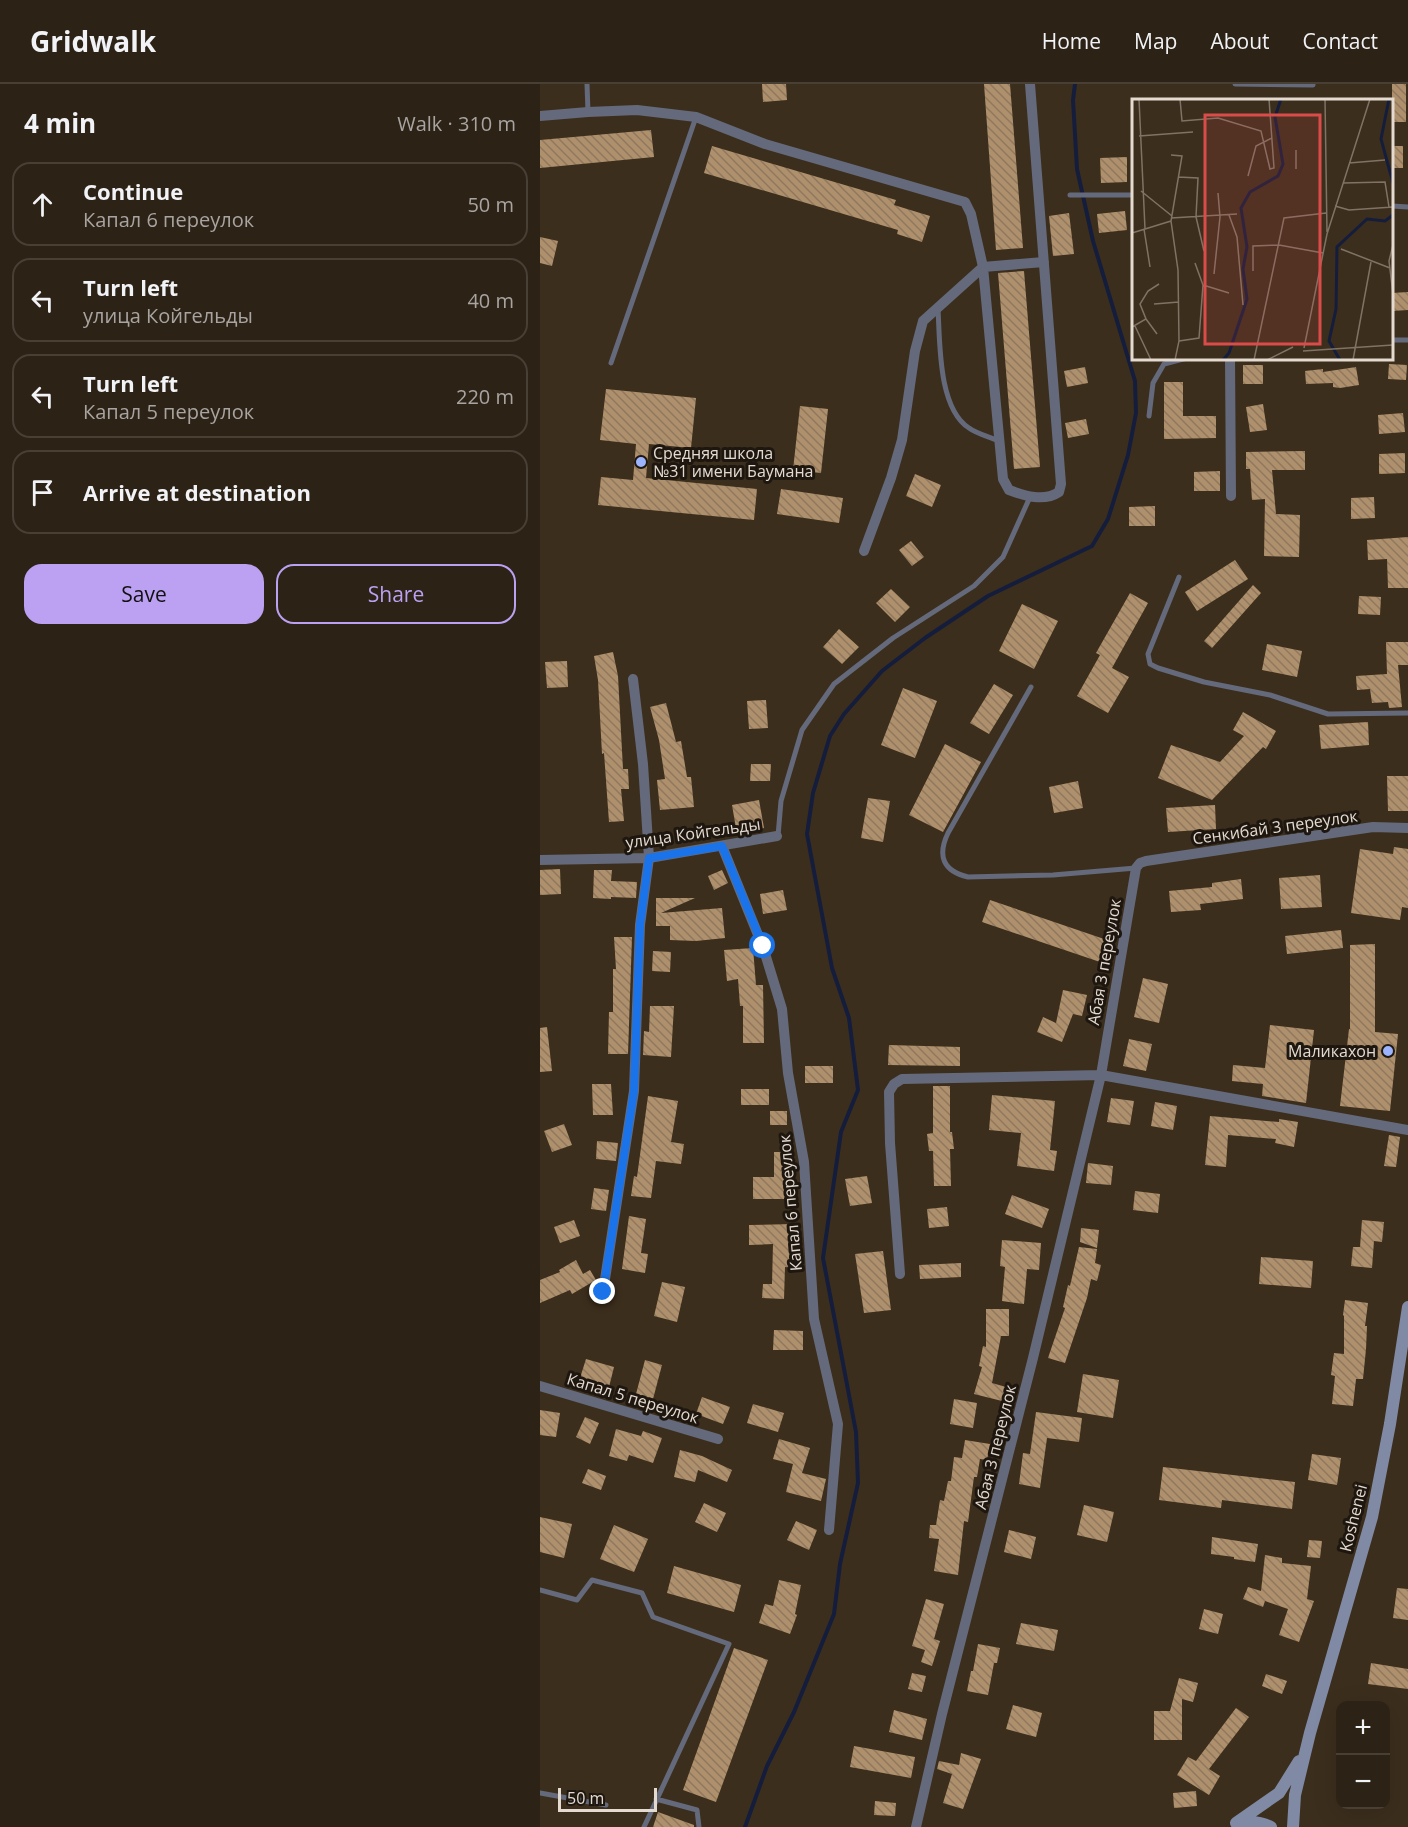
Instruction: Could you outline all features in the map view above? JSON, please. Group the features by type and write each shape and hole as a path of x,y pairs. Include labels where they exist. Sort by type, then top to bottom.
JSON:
{"main road":[{"name":"Koshenei","path":"1310,1732 1372,1517 1390,1424 1408,1307"},
{"path":"1233,1825 1279,1793 1296,1768 1310,1732"},
{"path":"1293,1827 1295,1796 1310,1732"},
{"path":"1233,1825 1250,1821 1264,1823 1271,1827"}],"street":[{"path":"540,116 588,111 637,110 696,117 765,144 965,202 971,214 983,267 1004,479 1010,490 1030,497 1053,496 1059,492 1061,484 1030,84"},
{"path":"864,550 891,478 902,440 915,351 923,321 983,267 1044,262"},
{"path":"1230,360 1231,496"},
{"path":"603,1292 634,1091 640,925 649,858 633,679"},
{"name":"Сенкибай 3 переулок","path":"1136,868 1140,863 1146,861 1372,827 1408,828"},
{"name":"улица Койгельды","path":"540,860 649,858 777,836"},
{"name":"Капал 6 переулок","path":"722,846 763,946 782,1009 788,1073 804,1162 814,1319 837,1424 829,1530"},
{"name":"Абая 3 переулок","path":"916,1827 1101,1075 1136,868"},
{"path":"900,1274 890,1143 889,1092 894,1084 902,1079 1101,1075 1408,1130"},
{"name":"Капал 5 переулок","path":"540,1386 718,1439"}],"lane":[{"path":"587,84 588,111"},
{"path":"1235,84 1313,86 1313,84"},
{"path":"611,363 696,117"},
{"path":"1070,195 1132,195"},
{"path":"1393,206 1408,207"},
{"path":"938,307 944,386 952,408 968,428 999,441"},
{"path":"1149,416 1153,383 1164,364 1179,360"},
{"path":"777,836 781,801 802,730 834,684 893,638 974,586 1004,556 1030,497"},
{"path":"1179,577 1148,654 1150,664 1204,682 1270,695 1328,714 1408,713"},
{"path":"1031,687 948,833 944,842 944,860 948,869 968,877 1053,875 1136,868"},
{"path":"540,1590 578,1600 592,1580 642,1593 653,1617 729,1644 644,1827"},
{"path":"540,1792 606,1805"},
{"path":"656,1799 697,1810 699,1827"}],"building":[{"path":"762,84 786,84 787,100 763,102"},
{"path":"984,84 1010,84 1023,248 996,250"},
{"path":"1392,84 1406,84 1406,122 1393,122"},
{"path":"651,130 654,157 540,168 540,140"},
{"path":"712,146 896,200 894,205 930,216 922,242 897,234 898,230 704,173"},
{"path":"1393,146 1403,146 1403,168 1393,168"},
{"path":"1127,157 1127,182 1101,183 1100,158"},
{"path":"1125,211 1127,230 1099,233 1097,214"},
{"path":"1069,213 1074,254 1053,256 1049,216"},
{"path":"540,237 558,241 552,266 540,263"},
{"path":"1024,271 1040,467 1014,469 998,273"},
{"path":"1408,292 1408,310 1393,311 1393,293"},
{"path":"1389,364 1407,365 1406,380 1388,379"},
{"path":"1243,365 1263,365 1263,384 1243,384"},
{"path":"1085,367 1088,383 1067,387 1064,371"},
{"path":"1356,367 1359,385 1340,388 1333,387 1333,383 1306,384 1305,371 1323,369 1323,372"},
{"path":"1164,382 1183,382 1183,416 1216,416 1216,438 1164,439"},
{"name":"Средняя школа №31 имени Баумана","path":"606,389 696,398 691,448 649,444 646,478 757,489 754,520 598,505 601,477 633,480 636,444 600,440"},
{"path":"1263,404 1267,430 1250,432 1246,407"},
{"path":"800,406 828,409 821,473 793,470"},
{"path":"1403,413 1405,432 1379,434 1378,415"},
{"path":"1086,419 1089,434 1068,438 1065,423"},
{"path":"1305,451 1305,470 1272,470 1276,514 1300,515 1299,557 1264,556 1265,499 1252,500 1250,469 1246,469 1246,452"},
{"path":"1405,453 1405,473 1379,474 1379,454"},
{"path":"1220,471 1220,491 1194,491 1194,472"},
{"path":"915,474 941,485 932,507 906,496"},
{"path":"781,489 843,498 839,523 777,514"},
{"path":"1374,497 1375,518 1351,519 1351,498"},
{"path":"1155,506 1155,526 1129,526 1129,507"},
{"path":"1408,537 1408,588 1388,588 1387,559 1368,560 1367,540"},
{"path":"911,541 924,557 912,566 899,550"},
{"path":"1235,560 1248,579 1197,611 1185,592"},
{"path":"1253,585 1261,593 1212,648 1204,641"},
{"path":"891,589 910,607 895,622 876,603"},
{"path":"1130,593 1148,603 1112,668 1129,677 1108,713 1077,696 1100,655 1096,653"},
{"path":"1359,596 1381,597 1380,615 1358,614"},
{"path":"1022,604 1058,621 1034,669 999,651"},
{"path":"839,629 859,647 842,664 823,647"},
{"path":"1386,642 1408,642 1408,665 1398,665 1402,707 1389,708 1388,702 1372,703 1370,689 1357,690 1356,676 1387,674"},
{"path":"1267,644 1302,651 1297,677 1262,670"},
{"path":"613,652 618,676 623,769 628,769 629,789 621,789 624,821 609,822 598,680 594,656"},
{"path":"567,661 568,687 547,688 545,662"},
{"path":"994,684 1013,695 989,734 970,723"},
{"path":"903,688 937,701 915,758 881,745"},
{"path":"766,700 768,728 749,729 747,701"},
{"path":"666,703 676,742 681,741 687,777 691,777 694,807 660,810 657,780 665,779 659,740 650,707"},
{"path":"1243,712 1276,731 1266,749 1263,747 1212,800 1158,778 1171,745 1220,762 1244,736 1233,730"},
{"path":"1368,722 1369,745 1321,749 1319,725"},
{"path":"945,744 981,762 943,832 909,815"},
{"path":"751,764 771,764 770,781 750,781"},
{"path":"1387,776 1408,776 1408,811 1388,811"},
{"path":"1078,781 1083,808 1054,813 1049,787"},
{"path":"868,798 890,801 883,842 861,838"},
{"path":"759,800 764,828 737,834 732,805"},
{"path":"1215,805 1216,829 1168,832 1166,808"},
{"path":"1394,847 1408,849 1408,908 1402,907 1400,920 1351,913 1360,849 1393,854"},
{"path":"560,869 561,894 540,895 540,870"},
{"path":"594,870 612,870 611,881 637,882 636,898 593,898"},
{"path":"722,870 728,883 714,890 708,876"},
{"path":"1320,875 1322,907 1281,909 1279,878"},
{"path":"1241,879 1243,899 1200,904 1201,910 1171,912 1169,891 1212,887 1212,883"},
{"path":"783,890 787,910 763,914 760,894"},
{"path":"656,898 695,898 661,913 722,908 725,938 696,941 670,940 670,926 656,926"},
{"path":"990,900 1107,940 1100,962 982,922"},
{"path":"1341,930 1343,948 1287,954 1285,936"},
{"path":"614,937 632,937 628,1054 608,1054 609,1012 613,1012 613,969 616,969"},
{"path":"1375,944 1375,1032 1398,1034 1390,1111 1340,1106 1350,1029 1350,945"},
{"path":"753,948 756,985 763,985 764,1043 743,1043 743,1006 740,1006 738,979 727,981 724,950"},
{"path":"653,951 671,952 670,972 652,971"},
{"path":"1143,978 1168,984 1159,1023 1134,1017"},
{"path":"1063,990 1087,995 1082,1016 1073,1014 1062,1042 1037,1032 1043,1017 1056,1023"},
{"path":"650,1006 674,1006 671,1057 643,1055 644,1031 649,1032"},
{"path":"1270,1025 1314,1030 1306,1103 1262,1096 1263,1084 1232,1081 1233,1065 1265,1068"},
{"path":"547,1027 552,1071 540,1072 540,1028"},
{"path":"1129,1039 1152,1044 1146,1071 1123,1066"},
{"path":"889,1045 960,1047 960,1066 888,1065"},
{"path":"805,1066 833,1066 833,1083 805,1083"},
{"path":"592,1084 611,1084 613,1115 593,1115"},
{"path":"933,1086 950,1086 950,1132 952,1132 954,1149 950,1149 951,1186 934,1186 933,1151 929,1151 927,1134 933,1133"},
{"path":"741,1089 769,1089 769,1105 741,1105"},
{"path":"992,1095 1055,1101 1050,1150 1057,1151 1054,1171 1017,1166 1021,1133 989,1130"},
{"path":"648,1096 678,1101 671,1142 684,1144 681,1164 656,1161 651,1198 631,1196 634,1176 637,1177"},
{"path":"1111,1098 1134,1101 1130,1125 1107,1122"},
{"path":"1155,1102 1177,1106 1173,1130 1151,1126"},
{"path":"770,1111 787,1111 787,1125 770,1125"},
{"path":"1210,1116 1298,1122 1294,1147 1275,1143 1276,1139 1228,1135 1226,1167 1205,1165"},
{"path":"564,1124 572,1145 552,1152 544,1131"},
{"path":"1389,1135 1400,1137 1396,1167 1384,1166"},
{"path":"597,1141 618,1143 616,1161 596,1159"},
{"path":"774,1152 790,1152 788,1199 753,1199 753,1177 774,1177"},
{"path":"1088,1163 1113,1166 1111,1185 1086,1183"},
{"path":"867,1176 872,1203 850,1206 845,1179"},
{"path":"594,1188 609,1190 606,1211 591,1209"},
{"path":"1135,1191 1160,1194 1158,1213 1133,1210"},
{"path":"1012,1195 1049,1209 1042,1228 1005,1214"},
{"path":"947,1207 949,1226 929,1228 927,1209"},
{"path":"629,1216 646,1219 641,1253 648,1254 645,1273 622,1269"},
{"path":"574,1220 580,1236 560,1243 554,1227"},
{"path":"1362,1220 1384,1222 1382,1242 1374,1241 1372,1268 1351,1266 1353,1247 1360,1247"},
{"path":"794,1224 795,1268 785,1267 784,1299 762,1298 763,1284 772,1284 773,1244 749,1245 749,1225"},
{"path":"1081,1228 1099,1230 1097,1248 1080,1242"},
{"path":"1002,1240 1041,1243 1039,1270 1027,1269 1024,1304 1002,1301 1005,1267 1000,1266"},
{"path":"1079,1247 1097,1249 1095,1263 1101,1265 1097,1281 1091,1279 1065,1363 1048,1358 1065,1308 1063,1307 1068,1285 1070,1286"},
{"path":"883,1251 891,1310 864,1313 855,1254"},
{"path":"1261,1257 1313,1261 1311,1288 1259,1284"},
{"path":"576,1260 583,1274 590,1270 596,1280 572,1294 570,1290 540,1303 540,1280 560,1272 559,1270"},
{"path":"961,1263 961,1277 920,1279 919,1265"},
{"path":"662,1282 685,1287 677,1322 654,1316"},
{"path":"1345,1300 1368,1303 1363,1379 1356,1379 1353,1406 1332,1404 1335,1376 1331,1375 1334,1353 1344,1354"},
{"path":"986,1309 1009,1309 1009,1336 1001,1336 992,1383 1006,1387 1002,1401 974,1394 982,1367 979,1366 983,1346 986,1347"},
{"path":"774,1330 803,1331 803,1350 773,1350"},
{"path":"586,1359 614,1367 609,1387 580,1378"},
{"path":"645,1360 662,1365 653,1399 636,1394"},
{"path":"1083,1374 1119,1380 1113,1418 1077,1412"},
{"path":"702,1397 730,1407 723,1424 696,1414"},
{"path":"954,1399 977,1403 973,1428 950,1424"},
{"path":"753,1404 784,1413 778,1432 747,1423"},
{"path":"540,1410 560,1413 556,1437 540,1435"},
{"path":"1036,1412 1082,1418 1079,1442 1047,1438 1040,1488 1019,1484 1023,1453 1030,1454"},
{"path":"585,1417 599,1423 590,1444 576,1437"},
{"path":"616,1429 641,1436 643,1431 662,1438 653,1463 629,1455 627,1461 609,1456"},
{"path":"779,1439 810,1448 802,1473 826,1479 821,1501 786,1492 793,1464 773,1459"},
{"path":"965,1440 990,1444 987,1460 980,1459 977,1477 974,1477 968,1522 964,1521 958,1575 934,1571 939,1539 929,1538 930,1525 936,1525 940,1500 944,1501 948,1481 951,1481 954,1457 962,1458"},
{"path":"680,1450 702,1456 732,1470 727,1482 698,1470 695,1482 674,1477"},
{"path":"1312,1454 1341,1458 1337,1485 1308,1480"},
{"path":"1163,1467 1295,1482 1292,1509 1222,1500 1221,1508 1159,1500"},
{"path":"588,1469 606,1476 601,1490 582,1483"},
{"path":"704,1503 726,1513 717,1532 695,1522"},
{"path":"1084,1505 1114,1512 1107,1542 1077,1535"},
{"path":"540,1517 572,1524 564,1558 540,1552"},
{"path":"796,1521 817,1530 809,1550 787,1540"},
{"path":"614,1525 648,1539 634,1572 600,1559"},
{"path":"1009,1530 1036,1537 1031,1559 1004,1552"},
{"path":"1212,1537 1258,1544 1255,1562 1211,1554"},
{"path":"1309,1540 1322,1541 1320,1558 1307,1557"},
{"path":"1265,1555 1282,1558 1282,1563 1311,1566 1307,1599 1314,1601 1299,1642 1279,1635 1288,1609 1265,1601 1263,1607 1243,1599 1248,1587 1261,1591"},
{"path":"674,1566 741,1585 734,1612 667,1593"},
{"path":"779,1580 801,1585 795,1614 797,1615 790,1634 759,1623 765,1604 773,1606"},
{"path":"1397,1588 1408,1589 1408,1620 1393,1618"},
{"path":"926,1599 944,1604 934,1639 940,1641 932,1666 921,1662 925,1650 912,1646"},
{"path":"1204,1609 1223,1614 1218,1634 1199,1629"},
{"path":"1021,1623 1058,1630 1054,1651 1016,1644"},
{"path":"978,1644 1000,1648 997,1663 994,1663 988,1695 967,1691"},
{"path":"734,1648 768,1660 716,1802 683,1790"},
{"path":"1371,1663 1408,1669 1408,1689 1368,1684"},
{"path":"912,1673 926,1676 922,1692 908,1689"},
{"path":"1266,1674 1287,1681 1282,1694 1262,1686"},
{"path":"1179,1678 1198,1683 1193,1702 1182,1699 1182,1740 1154,1740 1154,1711 1170,1711"},
{"path":"1013,1705 1042,1713 1036,1737 1006,1729"},
{"path":"1236,1708 1249,1717 1209,1769 1220,1776 1209,1795 1177,1775 1188,1757 1196,1761"},
{"path":"894,1710 927,1719 922,1740 889,1732"},
{"path":"854,1746 915,1757 911,1778 850,1767"},
{"path":"961,1753 981,1759 963,1809 943,1803 952,1774 937,1769 939,1761 959,1765"},
{"path":"1196,1791 1197,1806 1174,1808 1173,1793"},
{"path":"875,1801 896,1803 895,1816 874,1815"},
{"path":"658,1812 694,1825 694,1827 653,1827"}],"waterway":[{"path":"745,1827 767,1766 794,1712 834,1614 840,1564 858,1483 856,1432 823,1258 841,1132 858,1090 849,1018 832,968 807,834 813,793 830,736 844,714 882,671 925,638 988,596 1092,546 1108,519 1128,455 1136,413 1135,381 1093,241 1077,169 1073,100 1075,84"}],"place":[{"name":"Средняя школа №31 имени Баумана","path":"641,462"},
{"name":"Маликахон","path":"1388,1051"}],"route":[{"path":"603,1292 634,1091 640,925 649,858 722,846 763,946"}]}
